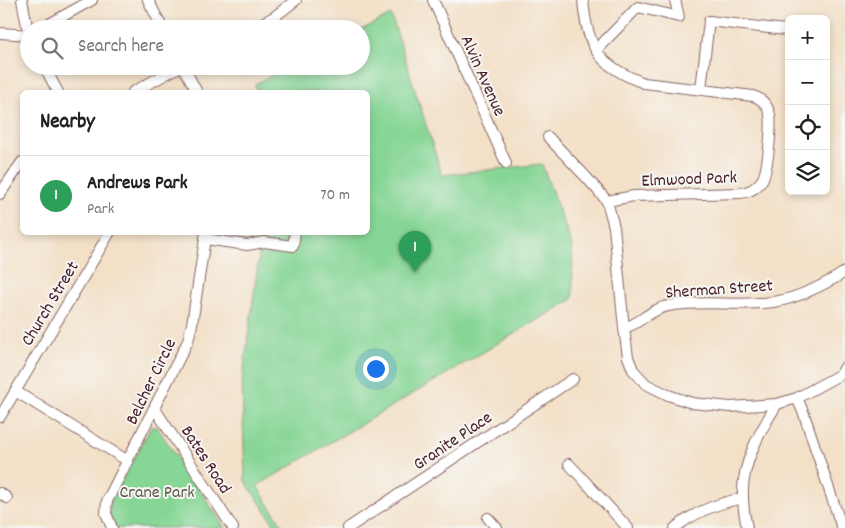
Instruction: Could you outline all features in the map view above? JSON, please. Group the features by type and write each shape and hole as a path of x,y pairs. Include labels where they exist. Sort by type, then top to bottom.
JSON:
{"street":[{"path":"22,0 26,20"},
{"path":"56,20 92,0"},
{"path":"148,0 158,20"},
{"path":"268,20 296,0"},
{"name":"Alvin Avenue","path":"433,0 506,163"},
{"name":"Elmwood Park","path":"583,0 590,41 609,66 628,77 644,83 753,96 761,100 770,112 771,122 766,168 760,183 752,189 743,193 634,196 606,201"},
{"path":"596,50 638,7 647,5 679,17 674,0"},
{"path":"701,89 709,21 785,30"},
{"path":"0,33 20,34"},
{"path":"49,75 57,90"},
{"path":"137,90 165,75"},
{"path":"187,75 195,90"},
{"path":"548,137 606,201 614,227 628,357 633,370 642,381 656,390 682,400 730,407 777,404 797,398 844,372"},
{"path":"0,194 20,165"},
{"name":"Church Street","path":"0,417 108,235"},
{"path":"205,237 247,245 265,237 293,246 295,235"},
{"name":"Belcher Circle","path":"112,528 106,512 107,501 188,341 205,237"},
{"name":"Sherman Street","path":"624,328 631,326 653,311 678,304 779,301 813,290 845,272"},
{"name":"Granite Place","path":"348,528 573,379"},
{"path":"15,391 128,461"},
{"path":"797,398 842,528"},
{"path":"747,528 743,484 748,464 765,424 777,404"},
{"name":"Bates Road","path":"155,409 233,528"},
{"path":"569,464 628,528"},
{"path":"675,528 696,514 718,504 743,498"},
{"path":"488,518 497,528"}],"green space":[{"path":"391,15 442,175 542,164 572,246 573,299 257,486 284,528 277,528 245,481 242,383 262,235 370,235 370,90 256,90 255,84 272,75 370,75 370,26"},
{"name":"Crane Park","path":"151,427 157,427 225,528 116,528 109,516 110,503"}],"place":[{"name":"Andrews Park","path":"415,272"}]}
